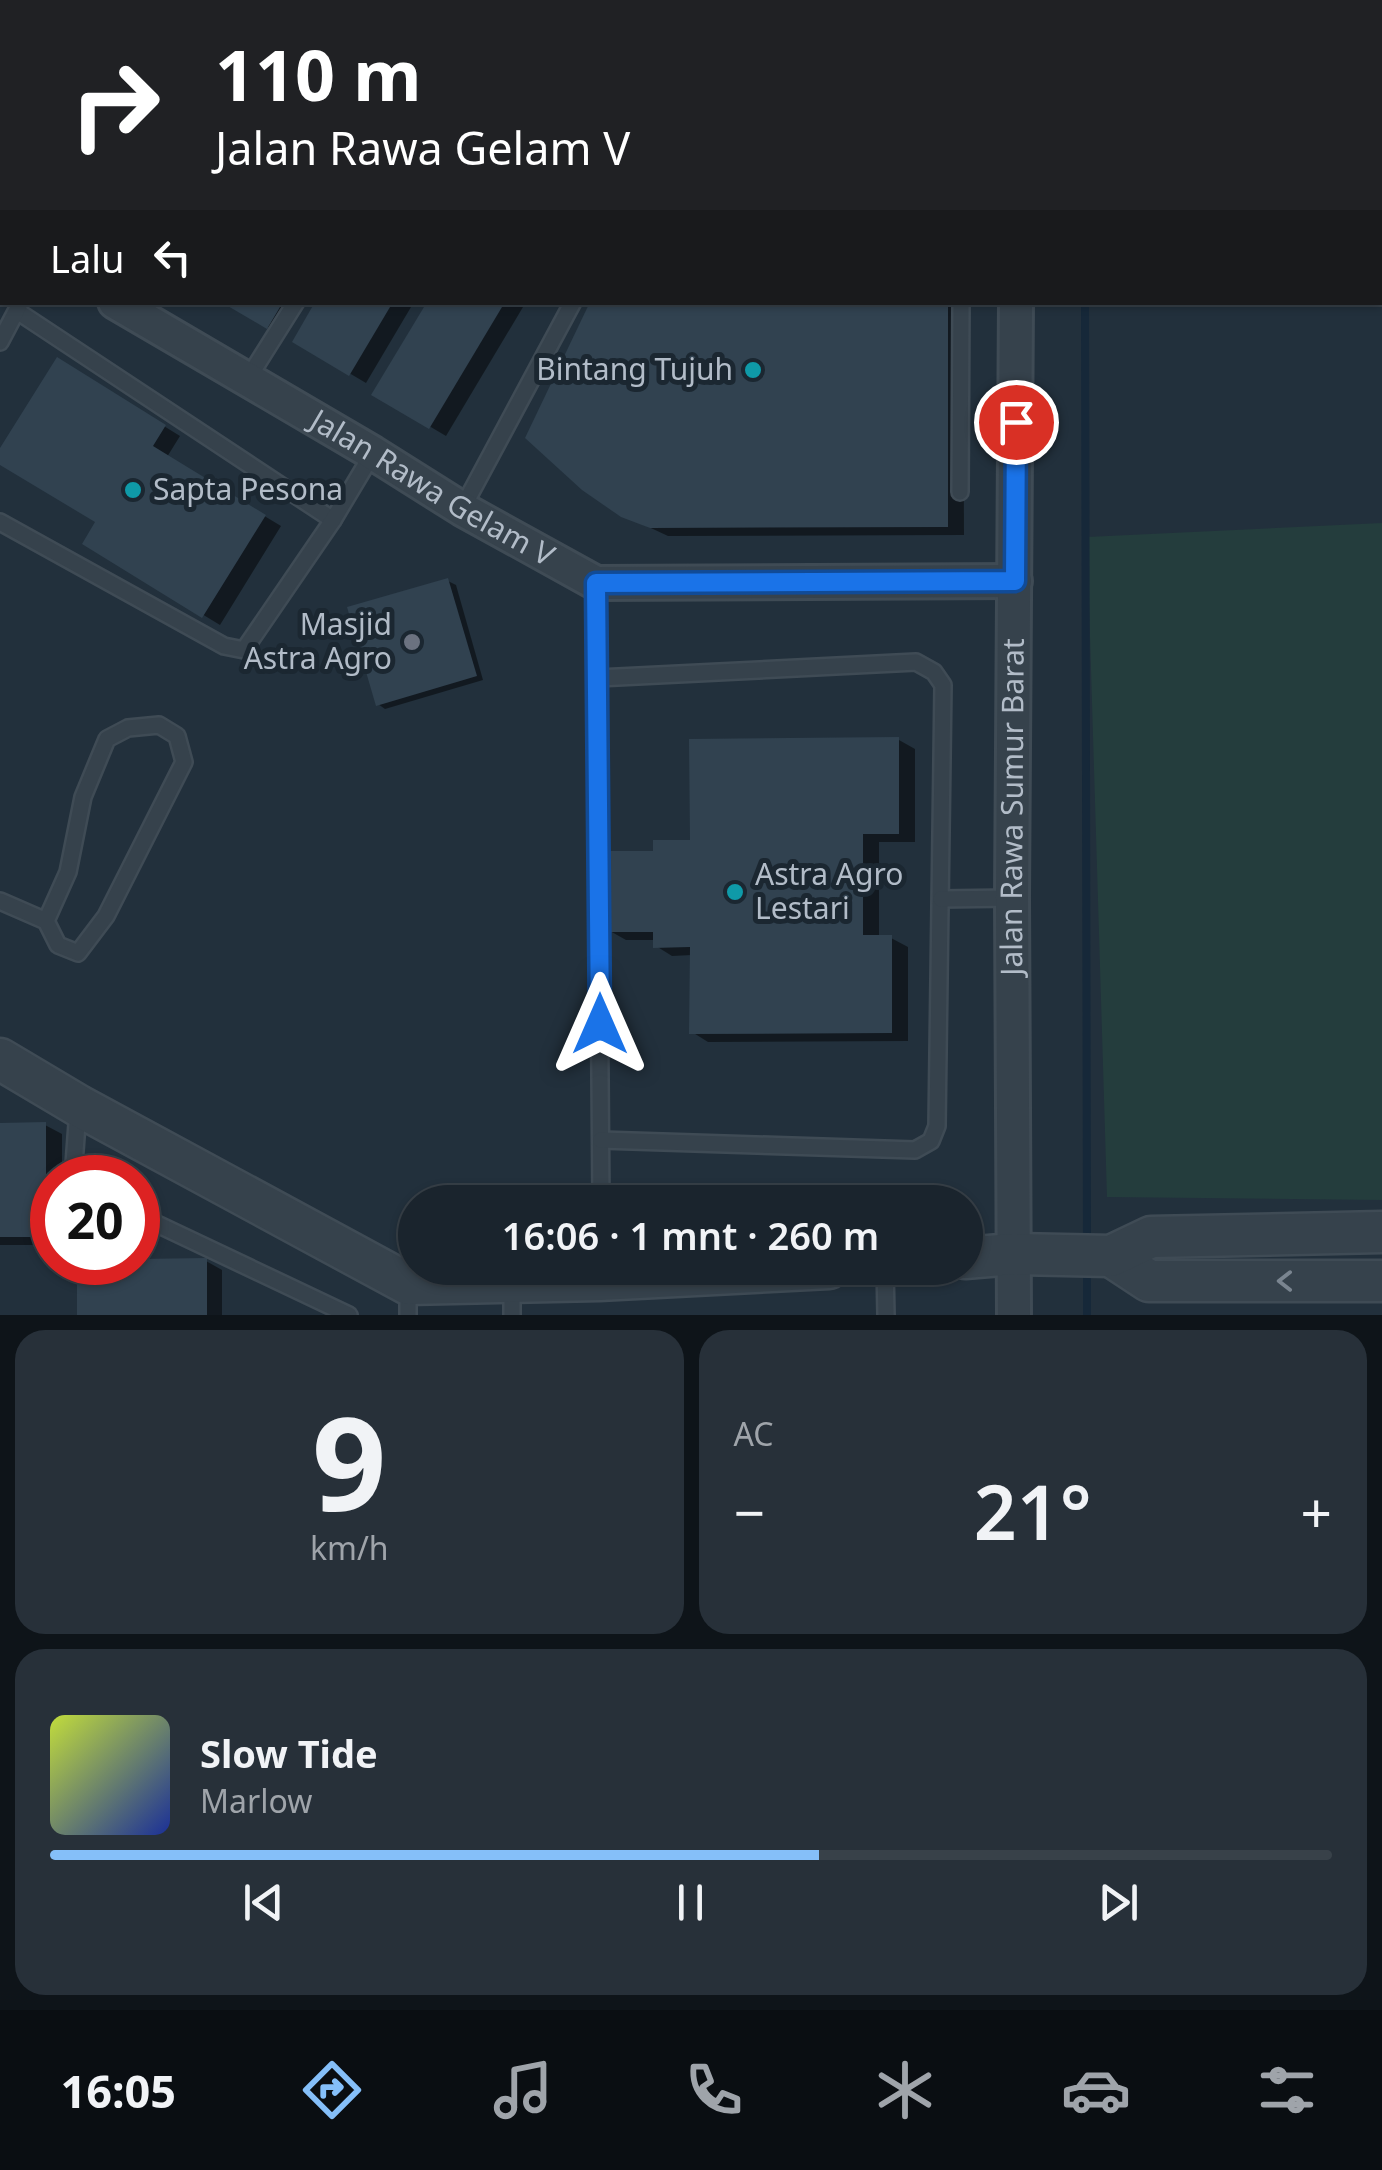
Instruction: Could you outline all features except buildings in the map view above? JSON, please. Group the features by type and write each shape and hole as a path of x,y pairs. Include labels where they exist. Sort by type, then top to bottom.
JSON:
{"street":[{"name":"Jalan Rawa Gelam V","path":"121,305 155,319 247,380 462,509 596,583 1015,581"},
{"name":"Jalan Rawa Sumur Barat","path":"1014,1315 1032,1254 1012,898 1016,305"},
{"path":"0,1059 408,1300 512,1298 559,1285"},
{"path":"983,1257 1103,1256 1151,1236 1382,1232"},
{"path":"1103,1256 1149,1281 1382,1282"}],"lane":[{"path":"247,380 294,305"},
{"path":"462,509 571,305"},
{"path":"960,492 961,305"},
{"path":"0,342 19,307 333,520"},
{"path":"0,522 224,646 244,650 333,520 373,453"},
{"path":"596,583 601,1185"},
{"path":"598,678 916,662 934,672 943,685 937,1126 932,1141 915,1150 601,1140"},
{"path":"0,901 46,921 58,945 78,954 106,916 184,762 178,736 159,725 128,728 107,739 82,797 68,872 46,921"},
{"path":"941,900 1012,898"},
{"path":"76,1155 79,1106"},
{"path":"160,1225 349,1315"},
{"path":"885,1285 886,1315"}],"green space":[{"path":"1382,523 1382,1200 1107,1197 1087,537"}],"waterway":[{"path":"1085,305 1087,1243"},
{"path":"1087,1267 1087,1315"}],"place":[{"name":"Bintang Tujuh","path":"753,370"},
{"name":"Sapta Pesona","path":"133,490"},
{"name":"Masjid Astra Agro","path":"412,642"},
{"name":"Astra Agro Lestari","path":"735,892"}],"route":[{"path":"600,1024 596,583 1015,581 1016,422"}]}
